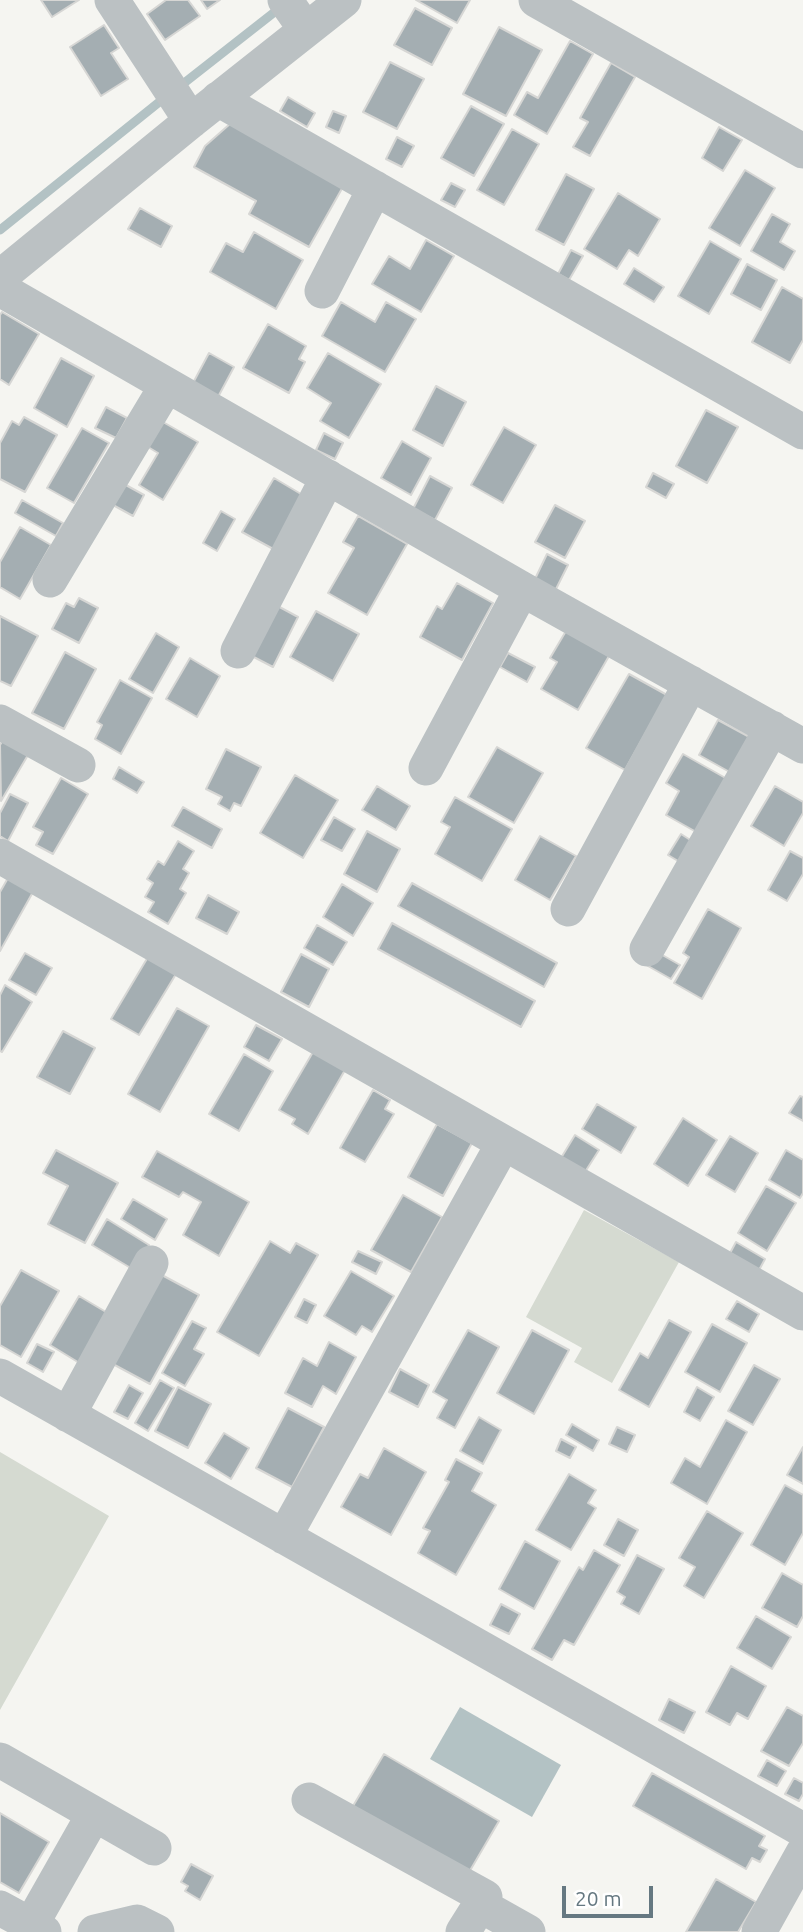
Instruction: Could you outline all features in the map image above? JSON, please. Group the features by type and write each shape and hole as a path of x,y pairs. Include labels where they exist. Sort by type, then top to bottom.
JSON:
{"street":[{"path":"112,0 177,101"},
{"path":"218,99 294,14 344,0"},
{"path":"536,0 803,151"},
{"path":"0,277 177,101 218,99 803,432"},
{"path":"322,291 375,188"},
{"path":"0,289 522,589 803,746"},
{"path":"50,580 167,385"},
{"path":"237,651 328,477"},
{"path":"426,768 522,589"},
{"path":"568,909 691,683"},
{"path":"0,722 78,765"},
{"path":"647,948 772,728"},
{"path":"0,856 803,1313"},
{"path":"284,1537 503,1144"},
{"path":"68,1415 151,1263"},
{"path":"0,1377 803,1830"},
{"path":"0,1760 154,1848"},
{"path":"309,1800 485,1897 472,1919 528,1932"},
{"path":"0,1908 38,1930 94,1814"},
{"path":"759,1932 803,1853"},
{"path":"95,1932 137,1922 157,1932"}],"shaded area":[{"path":"584,1210 679,1262 612,1383 574,1362 582,1348 526,1317"},
{"path":"0,1452 109,1516 0,1710"},
{"path":"460,1707 561,1765 532,1817 430,1759"}],"building":[{"path":"41,0 79,0 52,17"},
{"path":"166,0 188,0 200,16 165,40 147,14"},
{"path":"201,0 220,0 207,9"},
{"path":"416,0 470,0 457,23"},
{"path":"415,8 452,28 432,65 394,45"},
{"path":"104,25 119,48 111,53 128,79 101,96 70,47"},
{"path":"499,27 542,50 506,116 463,94"},
{"path":"570,41 593,54 547,134 514,115 527,92 538,98"},
{"path":"390,62 424,79 397,129 363,112"},
{"path":"611,63 635,77 590,156 573,147 588,122 580,118"},
{"path":"288,97 315,113 307,127 280,111"},
{"path":"471,106 504,124 474,176 441,158"},
{"path":"333,111 346,116 339,133 326,127"},
{"path":"231,123 344,185 309,247 249,214 256,201 194,167 205,146"},
{"path":"719,127 742,140 723,171 702,158"},
{"path":"512,129 539,144 504,205 477,190"},
{"path":"397,137 414,146 402,167 386,159"},
{"path":"745,170 775,188 740,246 709,228"},
{"path":"566,174 594,189 564,245 536,230"},
{"path":"451,183 465,190 455,207 441,200"},
{"path":"618,193 660,219 638,256 629,250 617,269 584,249"},
{"path":"140,208 172,226 161,247 128,229"},
{"path":"772,214 790,224 780,242 795,251 784,270 751,251"},
{"path":"254,232 303,260 276,309 210,272 226,243 243,252"},
{"path":"426,240 454,256 421,312 372,284 389,256 410,269"},
{"path":"710,241 741,259 709,314 678,296"},
{"path":"571,250 583,256 569,280 558,274"},
{"path":"747,264 777,280 761,310 731,294"},
{"path":"634,268 664,287 654,302 624,284"},
{"path":"782,287 803,299 803,340 790,363 752,342"},
{"path":"341,302 375,322 386,302 416,319 385,372 322,336"},
{"path":"2,312 39,334 9,385 0,379"},
{"path":"268,324 306,346 299,359 305,362 289,393 243,368"},
{"path":"209,353 234,367 218,397 193,383"},
{"path":"328,353 381,384 349,438 320,421 331,403 307,388"},
{"path":"61,358 94,376 67,427 34,408"},
{"path":"436,386 466,402 443,446 413,430"},
{"path":"106,407 127,418 116,438 95,428"},
{"path":"706,410 738,427 707,483 676,466"},
{"path":"24,417 57,435 25,492 0,479 0,443 12,421 19,425"},
{"path":"163,422 198,442 163,500 139,485 158,453 148,447"},
{"path":"504,427 536,445 503,503 471,485"},
{"path":"82,428 109,443 74,503 47,488"},
{"path":"324,433 343,443 335,459 316,450"},
{"path":"402,441 431,458 411,495 381,478"},
{"path":"653,473 674,484 666,498 646,487"},
{"path":"430,476 452,488 435,520 413,509"},
{"path":"274,478 306,497 275,550 242,532"},
{"path":"124,484 144,495 133,516 113,505"},
{"path":"22,500 63,523 56,536 15,513"},
{"path":"555,505 585,521 565,558 535,542"},
{"path":"221,511 235,519 217,551 203,543"},
{"path":"358,516 407,544 367,615 328,593 354,548 343,542"},
{"path":"20,527 51,545 20,599 0,587 0,562"},
{"path":"547,554 568,565 555,591 534,581"},
{"path":"457,583 493,603 462,660 420,637 437,606 442,609"},
{"path":"79,598 98,608 79,643 52,629 66,603 74,607"},
{"path":"274,604 298,617 273,667 248,654"},
{"path":"316,611 359,634 333,681 290,657"},
{"path":"0,616 38,636 11,686 0,681"},
{"path":"566,631 609,656 578,710 541,689 557,662 550,658"},
{"path":"156,633 179,647 153,693 129,679"},
{"path":"65,652 96,669 64,729 32,713"},
{"path":"508,653 535,667 527,682 500,667"},
{"path":"190,658 220,676 197,717 166,699"},
{"path":"629,674 667,695 625,770 586,748"},
{"path":"120,680 152,698 121,754 95,739 102,725 97,722"},
{"path":"718,720 755,740 735,775 699,755"},
{"path":"3,740 28,755 1,801 0,745"},
{"path":"497,747 543,773 514,823 468,797"},
{"path":"226,749 261,767 241,806 234,803 230,811 218,804 222,797 206,789"},
{"path":"683,754 729,780 698,833 666,815 679,791 666,783"},
{"path":"119,767 144,782 137,793 113,779"},
{"path":"295,775 338,800 303,858 260,833"},
{"path":"61,778 88,794 53,854 36,845 43,832 33,827"},
{"path":"377,786 410,806 396,830 362,810"},
{"path":"775,786 803,802 803,813 784,846 751,826"},
{"path":"10,794 28,803 8,841 0,836 0,813"},
{"path":"455,797 512,829 482,881 435,854 450,827 441,822"},
{"path":"183,807 222,829 212,848 172,826"},
{"path":"334,817 355,829 342,851 321,840"},
{"path":"367,831 400,849 377,892 344,874"},
{"path":"681,834 695,843 683,864 668,855"},
{"path":"540,836 576,856 550,900 515,880"},
{"path":"178,841 194,851 183,869 189,873 180,889 186,893 168,924 148,912 154,902 145,897 153,883 147,879 158,861 164,865"},
{"path":"790,851 803,858 803,874 787,901 768,890"},
{"path":"8,878 33,892 0,951 0,892"},
{"path":"412,883 557,963 544,987 398,906"},
{"path":"342,884 373,903 353,936 323,917"},
{"path":"208,895 239,912 227,934 196,918"},
{"path":"708,909 741,928 702,999 674,983 689,957 683,953"},
{"path":"392,923 535,1001 521,1027 378,949"},
{"path":"317,925 347,942 333,965 304,948"},
{"path":"657,952 680,965 671,979 648,966"},
{"path":"25,953 52,968 36,995 9,980"},
{"path":"301,954 329,969 309,1007 281,992"},
{"path":"148,957 176,974 139,1035 111,1019"},
{"path":"5,985 32,1002 2,1052 0,995"},
{"path":"177,1008 209,1026 160,1112 128,1094"},
{"path":"256,1025 282,1039 269,1061 244,1047"},
{"path":"63,1031 95,1048 70,1094 37,1077"},
{"path":"313,1052 345,1070 308,1134 292,1124 295,1119 279,1110"},
{"path":"244,1054 273,1071 239,1131 209,1114"},
{"path":"373,1090 390,1100 385,1109 394,1114 365,1162 340,1148"},
{"path":"800,1096 803,1097 803,1121 789,1113"},
{"path":"597,1104 636,1127 621,1153 582,1129"},
{"path":"683,1118 717,1140 688,1186 654,1164"},
{"path":"437,1124 472,1143 443,1196 408,1177"},
{"path":"575,1135 599,1150 585,1172 561,1158"},
{"path":"730,1136 758,1153 735,1192 706,1175"},
{"path":"56,1150 118,1183 85,1243 48,1224 68,1186 43,1173"},
{"path":"786,1150 803,1160 803,1193 800,1198 769,1180"},
{"path":"157,1151 249,1202 219,1256 183,1235 201,1202 183,1192 179,1197 142,1177"},
{"path":"766,1186 796,1203 767,1251 738,1233"},
{"path":"403,1195 442,1217 411,1272 371,1250"},
{"path":"133,1199 167,1219 155,1240 121,1219"},
{"path":"107,1219 149,1245 134,1270 92,1245"},
{"path":"270,1241 290,1253 296,1243 318,1255 259,1356 217,1332"},
{"path":"736,1242 765,1259 758,1272 729,1255"},
{"path":"358,1251 382,1262 376,1274 352,1262"},
{"path":"21,1270 59,1291 21,1357 0,1345 0,1306"},
{"path":"351,1271 394,1296 372,1332 362,1326 356,1335 324,1316"},
{"path":"160,1274 199,1295 150,1384 111,1363"},
{"path":"79,1296 111,1315 81,1364 50,1345"},
{"path":"304,1299 316,1305 307,1323 295,1317"},
{"path":"737,1301 759,1314 749,1332 726,1319"},
{"path":"669,1320 691,1332 649,1407 619,1390 640,1353 648,1358"},
{"path":"192,1321 206,1328 194,1349 204,1354 185,1386 162,1373"},
{"path":"712,1324 747,1343 720,1392 685,1372"},
{"path":"468,1330 499,1347 455,1428 437,1418 447,1400 433,1392"},
{"path":"532,1330 569,1350 534,1414 497,1393"},
{"path":"329,1342 356,1357 336,1394 323,1386 312,1407 285,1393 303,1358 317,1366"},
{"path":"37,1344 54,1352 43,1372 27,1363"},
{"path":"754,1365 780,1379 753,1425 728,1411"},
{"path":"400,1369 429,1385 418,1407 389,1392"},
{"path":"160,1380 174,1388 148,1431 135,1423"},
{"path":"129,1385 143,1393 128,1419 114,1412"},
{"path":"178,1387 211,1404 188,1448 155,1431"},
{"path":"697,1387 714,1397 700,1421 684,1412"},
{"path":"288,1408 324,1427 292,1487 256,1468"},
{"path":"479,1417 501,1430 483,1464 460,1451"},
{"path":"726,1420 747,1432 707,1504 671,1483 685,1458 700,1467"},
{"path":"572,1424 599,1440 593,1451 566,1435"},
{"path":"617,1427 635,1435 627,1452 609,1444"},
{"path":"224,1433 249,1448 231,1479 205,1463"},
{"path":"561,1439 576,1447 570,1458 556,1451"},
{"path":"803,1447 803,1484 787,1475"},
{"path":"384,1448 426,1472 391,1535 341,1507 360,1474 368,1478"},
{"path":"456,1459 482,1473 472,1491 496,1505 456,1575 418,1553 430,1531 423,1528 449,1482 445,1480"},
{"path":"569,1474 596,1490 588,1503 596,1508 571,1550 536,1530"},
{"path":"785,1485 803,1495 803,1533 785,1565 751,1545"},
{"path":"707,1511 743,1533 704,1598 684,1586 695,1567 679,1558"},
{"path":"618,1519 638,1530 624,1556 604,1545"},
{"path":"525,1541 560,1561 534,1609 499,1589"},
{"path":"594,1550 620,1565 574,1645 564,1640 552,1660 532,1649 579,1567 583,1570"},
{"path":"637,1555 664,1569 639,1614 621,1604 625,1597 617,1592"},
{"path":"782,1573 803,1585 803,1616 797,1627 762,1608"},
{"path":"501,1604 520,1614 509,1634 490,1625"},
{"path":"756,1616 791,1637 772,1669 737,1648"},
{"path":"731,1666 766,1686 748,1719 737,1713 730,1725 706,1712"},
{"path":"669,1699 695,1712 684,1733 659,1720"},
{"path":"787,1707 803,1716 803,1743 789,1766 761,1751"},
{"path":"384,1754 499,1821 468,1874 353,1806"},
{"path":"767,1760 786,1771 777,1786 758,1776"},
{"path":"652,1773 765,1836 759,1846 767,1850 760,1862 752,1858 746,1869 633,1806"},
{"path":"794,1778 803,1783 803,1794 799,1801 785,1794"},
{"path":"0,1813 49,1842 19,1893 0,1882"},
{"path":"191,1864 213,1876 200,1900 185,1891 188,1886 181,1882"},
{"path":"716,1879 756,1902 738,1932 686,1932"}],"waterway":[{"path":"179,87 281,7"},
{"path":"0,230 168,95"}]}
